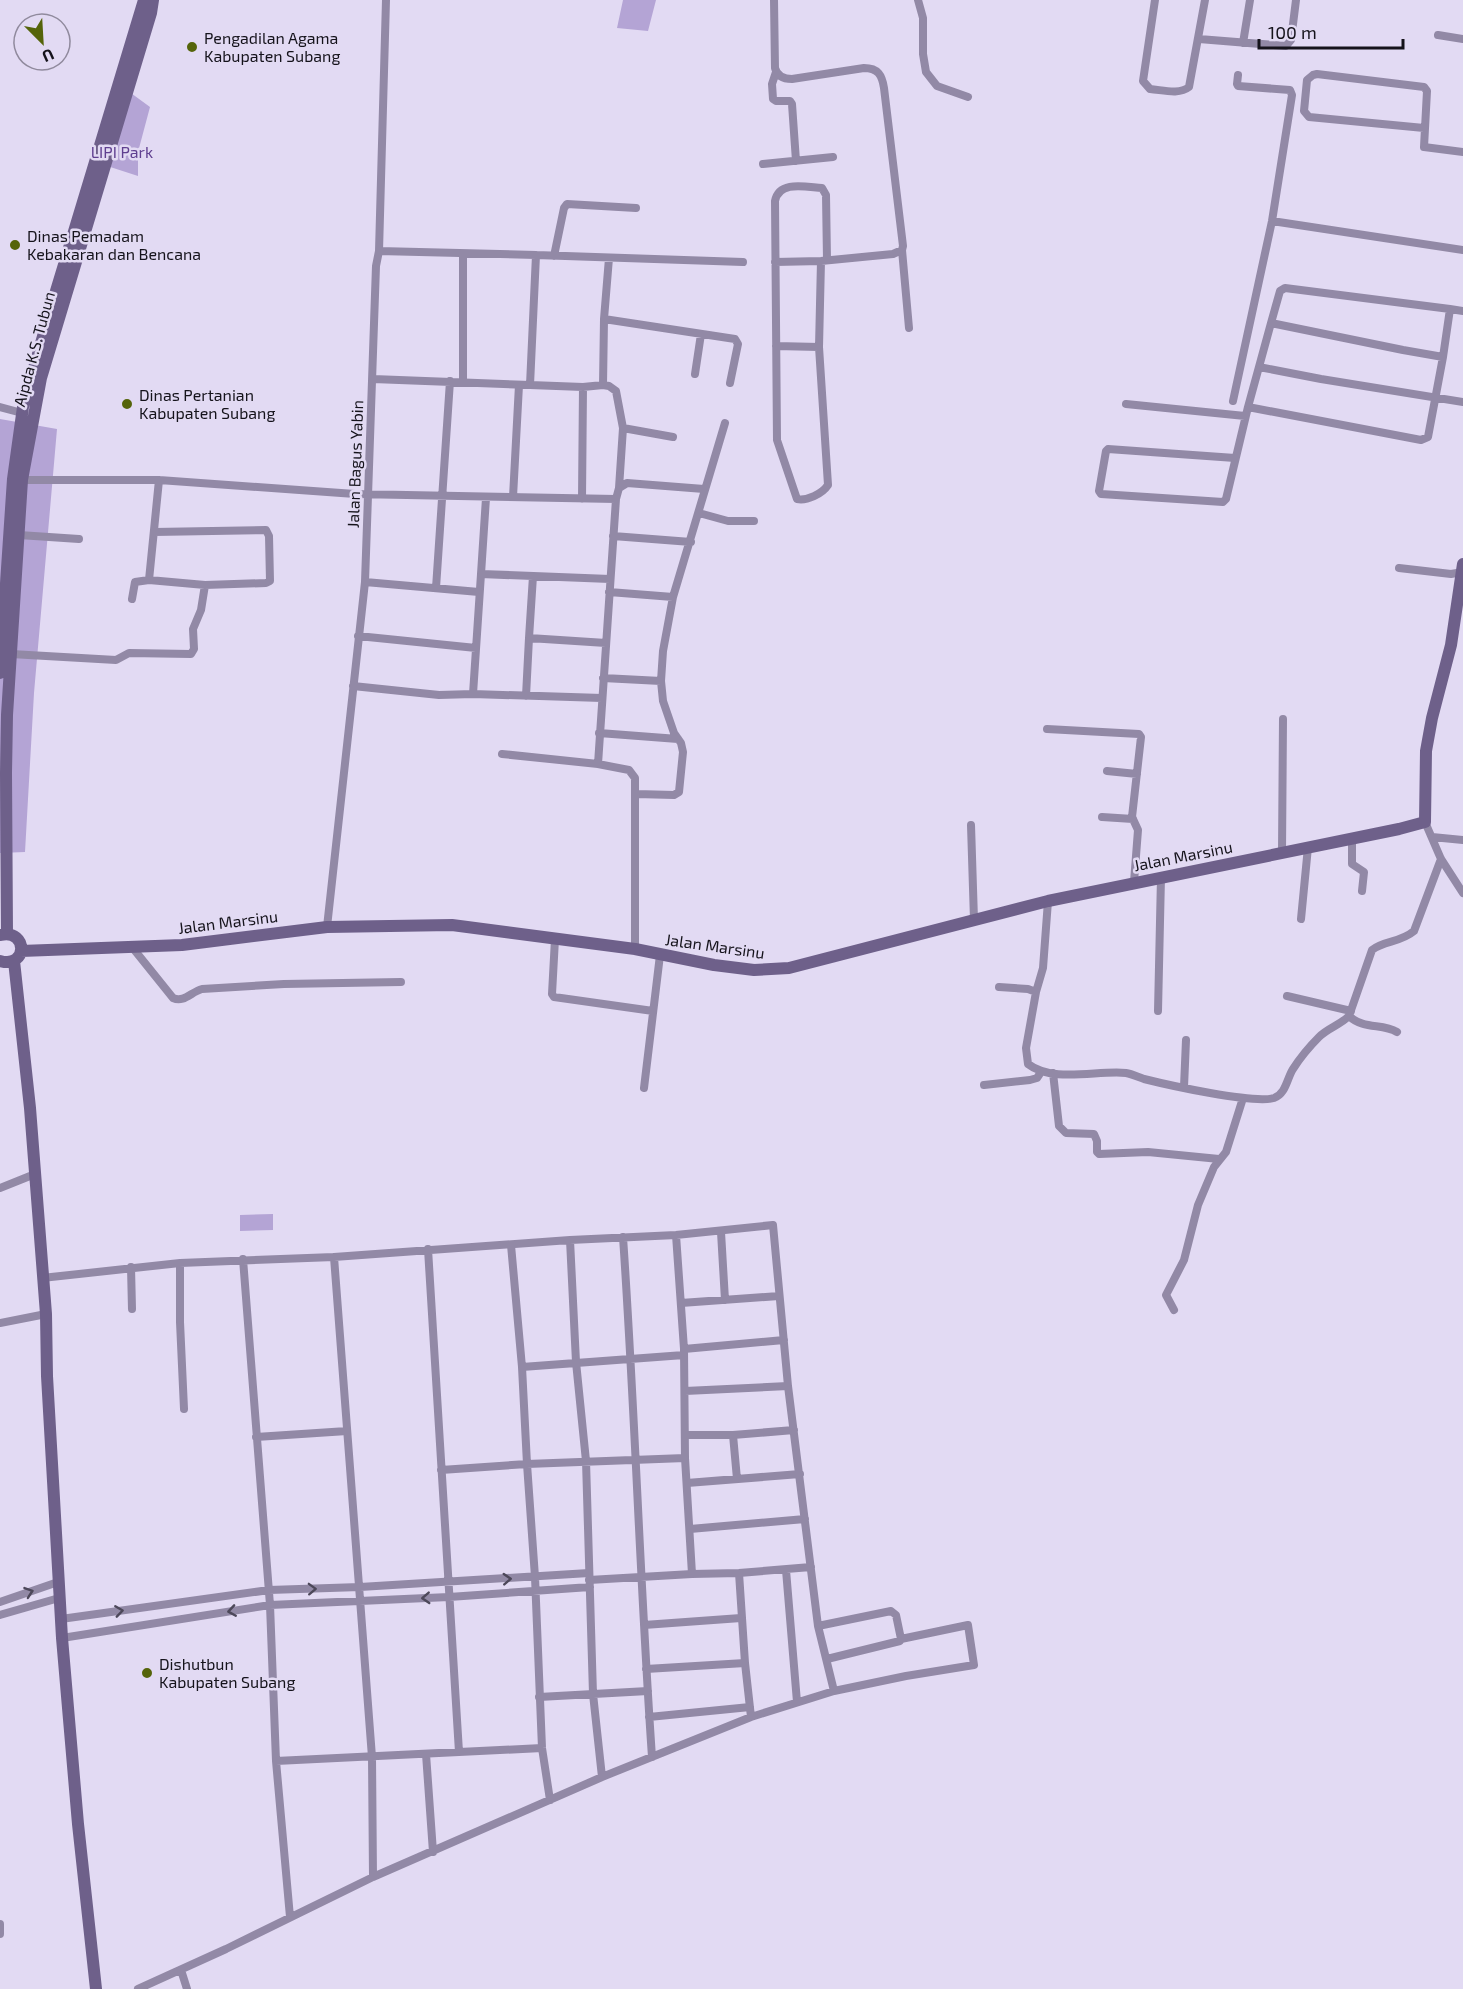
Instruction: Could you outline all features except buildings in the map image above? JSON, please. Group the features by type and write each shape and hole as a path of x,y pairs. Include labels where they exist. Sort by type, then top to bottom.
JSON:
{"street":[{"name":"Aipda K.S. Tubun","path":"0,673 13,479 22,413 53,301 144,0"},
{"name":"Aipda K.S. Tubun","path":"3,935 6,773 22,480 41,378 153,0"},
{"name":"Jalan Bagus Yabin","path":"327,927 365,582 376,266 380,251 386,0"},
{"path":"774,0 776,72 772,84 773,99 790,101 792,104 796,161"},
{"path":"918,0 923,18 922,44 926,72 937,86 968,97"},
{"path":"1155,0 1143,81 1147,87 1177,91 1187,89 1191,79 1204,0"},
{"path":"1243,43 1250,0"},
{"path":"1199,39 1283,47 1289,45 1296,0"},
{"path":"1438,35 1463,39"},
{"path":"776,72 786,79 864,68 873,68 880,74 884,88 903,239 909,328"},
{"path":"1424,128 1309,117 1304,111 1307,80 1317,74 1424,87 1428,91 1423,146 1463,152"},
{"path":"1233,400 1272,221 1292,93 1290,90 1238,86 1238,75"},
{"path":"763,164 833,157"},
{"path":"789,186 822,188 826,195 819,347 828,485 808,499 800,500 797,499 777,440 775,262 776,194 789,186"},
{"path":"554,256 564,208 567,204 636,208"},
{"path":"1272,221 1463,250"},
{"path":"775,262 893,254 902,250"},
{"path":"380,251 742,262"},
{"path":"462,381 463,254"},
{"path":"530,385 536,255"},
{"path":"603,385 604,319 609,258"},
{"path":"1235,458 1108,449 1099,492 1101,494 1223,502 1226,499 1245,416 1271,323 1280,291 1285,288 1463,311"},
{"path":"1248,407 1421,440 1426,439 1429,435 1436,398 1450,309"},
{"path":"604,319 737,340 730,383"},
{"path":"1271,323 1443,357"},
{"path":"695,374 701,334"},
{"path":"776,346 819,347"},
{"path":"1259,367 1322,380 1463,402"},
{"path":"373,379 583,387 603,385 616,391 623,428 613,536 598,764"},
{"path":"436,588 450,381"},
{"path":"513,497 519,385"},
{"path":"582,499 583,387"},
{"path":"1126,404 1245,416"},
{"path":"0,407 22,413"},
{"path":"636,794 678,794 683,752 663,701 661,681 663,651 673,597 725,423"},
{"path":"623,428 673,437"},
{"path":"22,480 159,480 369,495 616,499"},
{"path":"149,580 159,480"},
{"path":"618,488 627,483 704,489"},
{"path":"473,693 486,498"},
{"path":"699,513 728,521 754,521"},
{"path":"132,599 135,582 149,580 205,585 269,582 269,536 267,531 154,532"},
{"path":"19,535 79,539"},
{"path":"613,536 691,543"},
{"path":"1398,568 1451,574 1462,569"},
{"path":"1462,569 1451,645 1428,740 1425,822 1442,859 1463,893"},
{"path":"480,574 610,579"},
{"path":"526,696 533,576"},
{"path":"365,582 479,592"},
{"path":"11,654 116,660 129,652 191,654 194,648 193,629 201,610 205,585"},
{"path":"609,592 673,597"},
{"path":"358,636 476,648"},
{"path":"529,638 606,643"},
{"path":"603,678 661,681"},
{"path":"353,686 439,695 473,693 602,698"},
{"path":"1282,853 1283,719"},
{"path":"1047,729 1138,734 1142,738 1133,819 1138,830 1134,882"},
{"path":"600,733 678,739"},
{"path":"502,754 598,764 629,770 635,778 635,949"},
{"path":"1107,771 1137,774"},
{"path":"1102,817 1133,819"},
{"name":"Jalan Marsinu","path":"0,962 8,963 18,956 182,945 327,927 452,926 477,927 635,949 714,965 754,970 789,968 1048,901 1425,822"},
{"path":"971,825 974,920"},
{"path":"1432,837 1463,840"},
{"path":"1352,838 1352,864 1364,872 1362,891"},
{"path":"1301,919 1308,847"},
{"path":"1048,901 1043,968 1036,992 1026,1048 1028,1064 1041,1071 1053,1073 1126,1073 1184,1087 1263,1100 1280,1095 1292,1070 1320,1036 1350,1013 1372,950 1379,944 1406,938 1414,932 1442,859"},
{"path":"1158,1011 1161,877"},
{"path":"3,935 18,939 46,1314 47,1376 59,1598 78,1824 96,1989"},
{"path":"555,939 552,994 554,997 653,1011"},
{"path":"132,947 177,1000 184,999 202,989 284,984 401,982"},
{"path":"644,1088 660,955"},
{"path":"999,987 1028,989 1036,992"},
{"path":"1287,996 1350,1013"},
{"path":"1350,1013 1353,1020 1372,1027 1387,1027 1396,1032"},
{"path":"1184,1087 1186,1040"},
{"path":"984,1085 1030,1080 1037,1078 1041,1071"},
{"path":"1053,1073 1059,1126 1066,1133 1094,1134 1099,1154 1148,1152 1219,1159"},
{"path":"1174,1310 1166,1295 1184,1260 1198,1205 1214,1167 1226,1152 1243,1098"},
{"path":"0,1188 35,1174"},
{"path":"42,1278 180,1263 334,1257 428,1249 720,1232 773,1225 789,1386 818,1626 834,1692"},
{"path":"720,1232 725,1300"},
{"path":"676,1235 684,1352 685,1458 692,1574"},
{"path":"623,1238 632,1359 641,1577 652,1757"},
{"path":"570,1240 576,1362 586,1461 593,1694 602,1777"},
{"path":"511,1245 522,1367 526,1464 536,1577 542,1748 550,1800"},
{"path":"428,1249 459,1752"},
{"path":"334,1257 372,1757 373,1877"},
{"path":"243,1259 270,1605 276,1761 290,1917"},
{"path":"180,1263 184,1409"},
{"path":"131,1267 132,1309"},
{"path":"681,1303 779,1296"},
{"path":"0,1323 46,1314"},
{"path":"522,1367 632,1359 784,1341"},
{"path":"685,1391 789,1386"},
{"path":"686,1435 733,1435 794,1430"},
{"path":"256,1437 347,1431"},
{"path":"733,1435 737,1479"},
{"path":"441,1470 586,1461 685,1458"},
{"path":"687,1482 800,1474"},
{"path":"690,1528 805,1519"},
{"path":"61,1619 269,1590 536,1577 589,1580 811,1568"},
{"path":"786,1570 797,1702"},
{"path":"739,1573 751,1717"},
{"path":"62,1638 270,1605 535,1592 589,1580"},
{"path":"0,1602 58,1582"},
{"path":"0,1615 59,1598"},
{"path":"818,1626 891,1611 896,1615 901,1639"},
{"path":"644,1625 741,1618"},
{"path":"138,1989 373,1877 602,1777 751,1717 834,1692 906,1676 974,1665 968,1625 901,1639 897,1642 827,1659"},
{"path":"646,1669 745,1663"},
{"path":"539,1697 648,1691"},
{"path":"649,1717 750,1707"},
{"path":"276,1761 542,1748"},
{"path":"426,1754 433,1852"},
{"path":"0,1924 0,1934"},
{"path":"182,1970 188,1989"}],"green space":[{"path":"623,0 656,0 648,31 617,28"},
{"name":"LIPI Park","path":"124,88 150,107 138,152 138,176 101,164"},
{"path":"0,419 57,429 34,693 25,852 0,853"},
{"path":"273,1214 273,1230 240,1231 240,1215"}],"place":[{"name":"Pengadilan Agama Kabupaten Subang","path":"192,47"},
{"name":"Dinas Pemadam Kebakaran dan Bencana","path":"15,245"},
{"name":"Dinas Pertanian Kabupaten Subang","path":"127,404"},
{"name":"Dishutbun Kabupaten Subang","path":"147,1673"}]}
